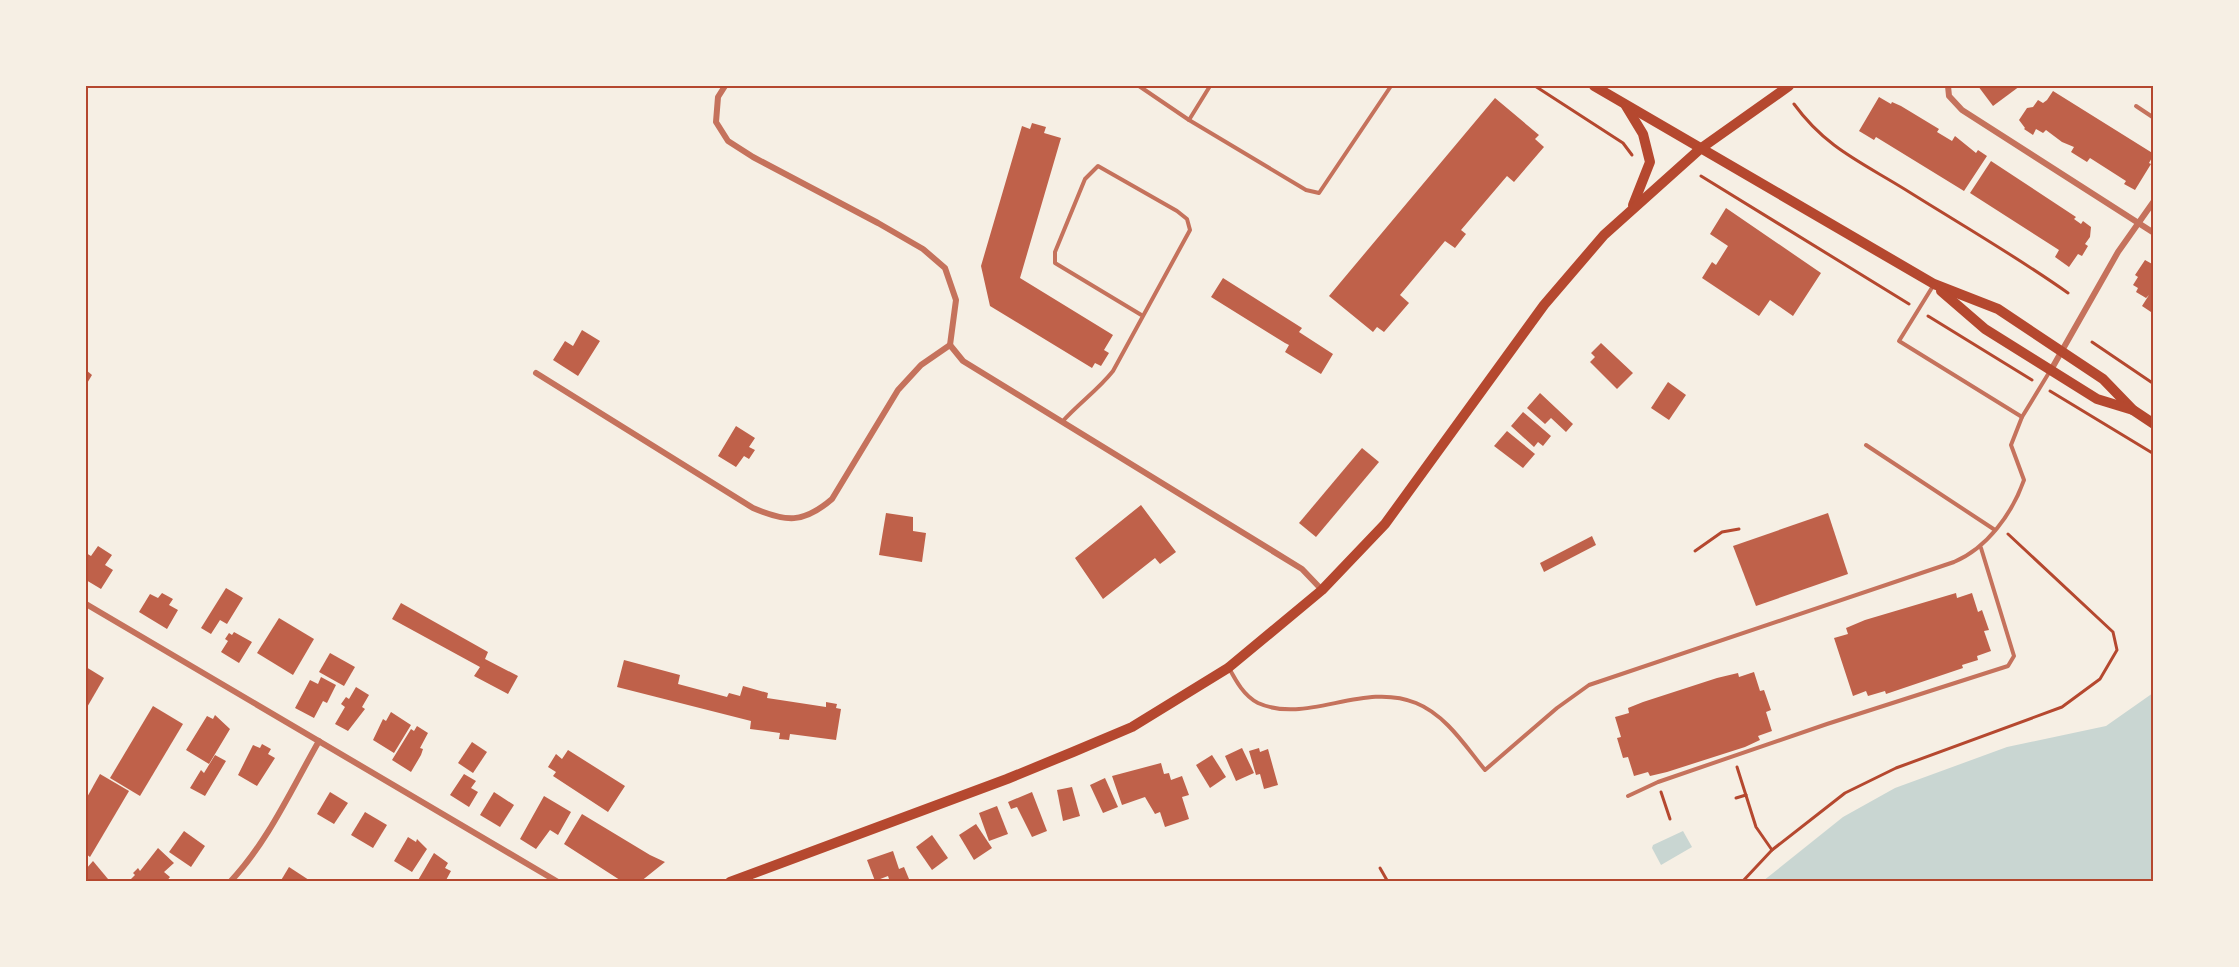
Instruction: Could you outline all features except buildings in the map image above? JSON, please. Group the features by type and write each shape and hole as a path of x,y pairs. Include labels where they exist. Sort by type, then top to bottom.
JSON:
{"main road":[{"path":"1594,86 1934,284 1998,309 2103,379 2133,410 2154,424"},
{"path":"730,882 1073,752 1132,727 1228,668 1322,590 1385,524 1422,477 1544,305 1604,234 1700,149 1789,86"},
{"path":"1624,103 1643,134 1650,162 1631,208"},
{"path":"1934,284 1985,329 2097,399 2133,410"}],"street":[{"path":"725,86 718,97 716,122 728,141 753,157 923,249 945,268 956,300 950,345 963,361 1302,569 1322,590"},
{"path":"1948,86 1948,96 1962,110 2154,233"},
{"path":"2051,370 2136,222 2154,201"},
{"path":"536,373 753,508 778,519 800,518 816,513 832,499 898,390 921,365 950,345"},
{"path":"86,604 558,882"},
{"path":"230,882 245,866 267,832 319,741"}],"lane":[{"path":"1139,86 1189,120 1306,190 1319,193 1391,86"},
{"path":"1189,120 1210,86"},
{"path":"2136,106 2154,118"},
{"path":"1062,422 1086,395 1100,387 1113,371 1190,231 1187,219 1098,165 1084,179 1055,252 1056,263 1143,316"},
{"path":"1934,284 1899,341 2022,417"},
{"path":"1228,668 1243,690 1257,702 1278,709 1304,708 1367,696 1385,696 1419,704 1450,729 1485,770 1557,708 1589,685 1953,562 1981,548 2020,493 2024,480 2011,445 2022,417 2051,370"},
{"path":"1866,445 1995,530"},
{"path":"1628,796 1658,782 1734,755 2008,666 2014,656 1981,548"}],"path":[{"path":"1535,86 1623,143 1634,157"},
{"path":"1794,105 1809,125 1847,157 1965,226 2068,293"},
{"path":"1701,176 2010,366"},
{"path":"2092,342 2154,384"},
{"path":"2064,399 2154,454"},
{"path":"1695,551 1722,532 1739,529"},
{"path":"1742,882 1772,850 1820,810 1866,782 2062,707 2080,696 2105,672 2117,650 2113,632 2008,534"},
{"path":"1734,755 1756,827 1772,850"},
{"path":"1658,782 1670,819"},
{"path":"1736,798 1746,795"},
{"path":"1380,868 1388,882"}],"shaded area":[{"path":"2153,693 2153,881 1763,881 1843,817 1895,788 2007,747 2106,726"},
{"path":"1683,831 1692,847 1661,865 1652,848 1653,845"}]}
